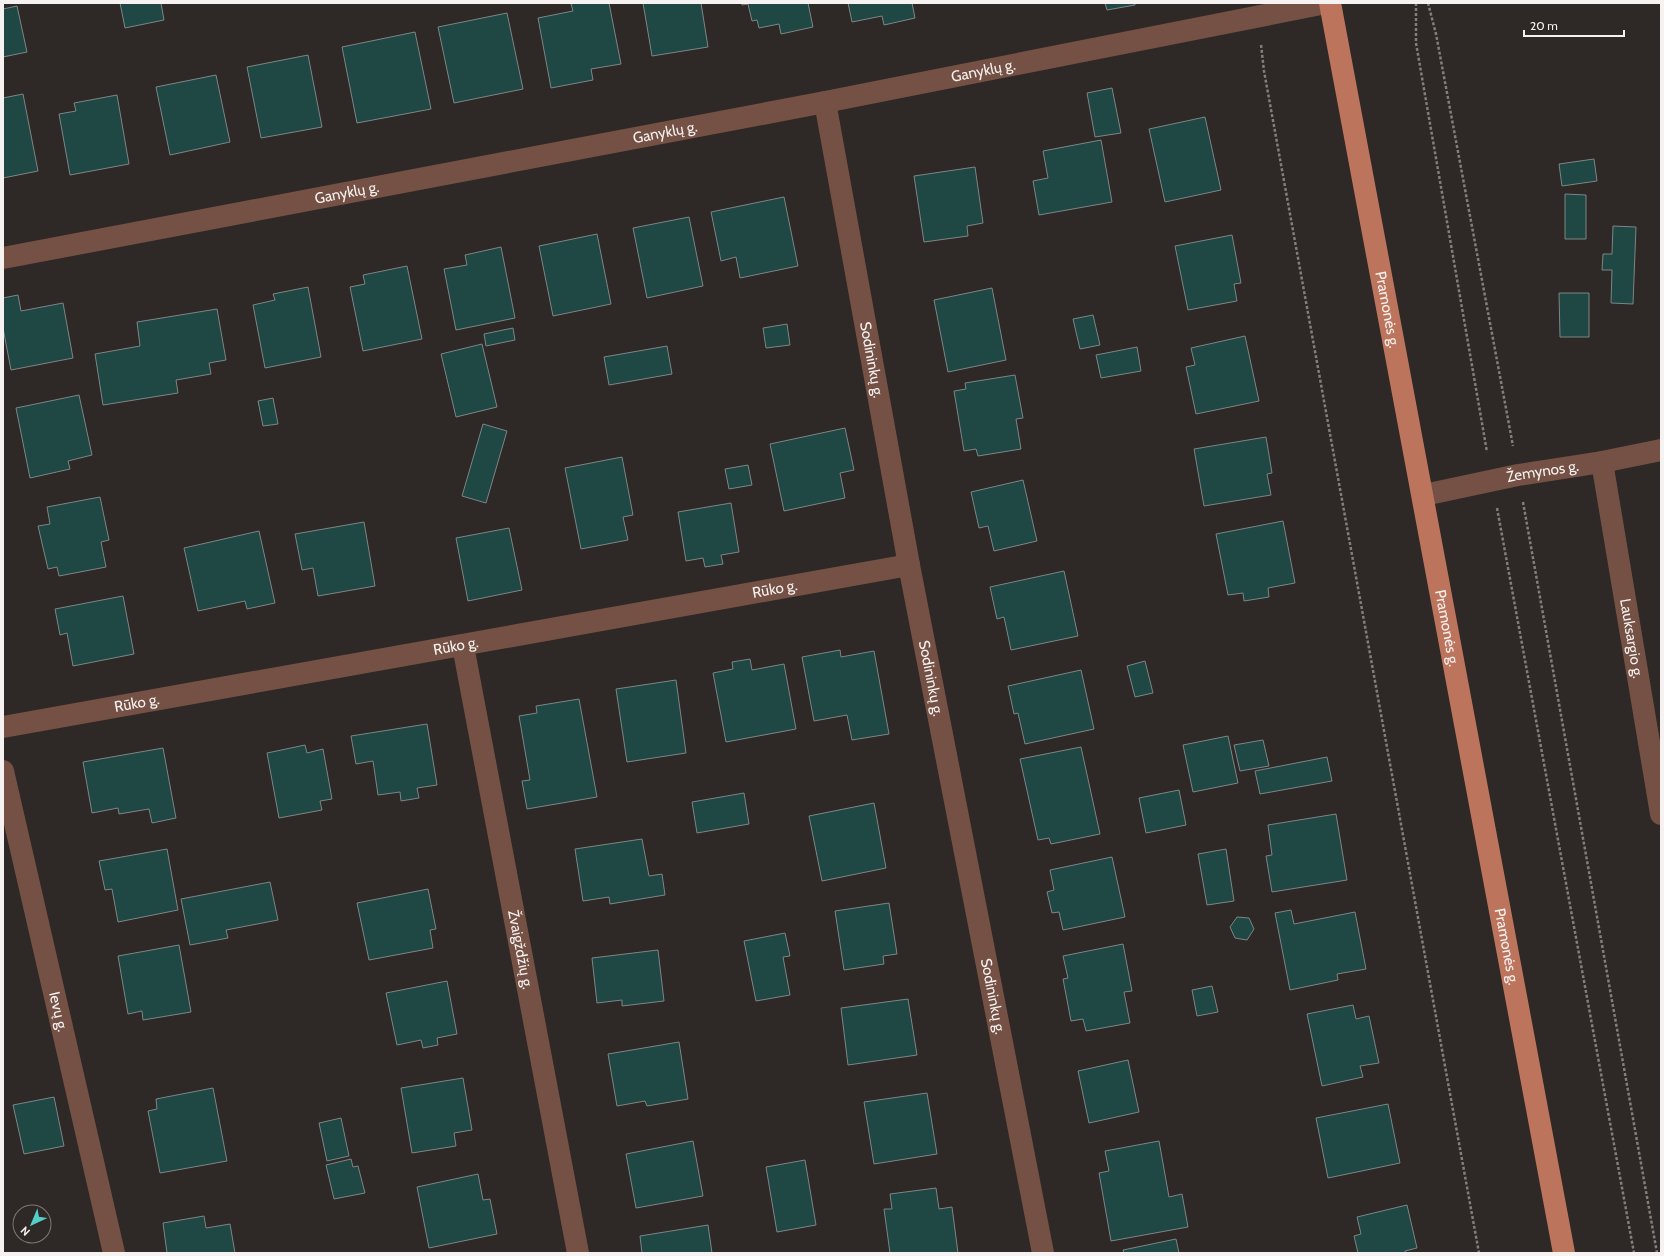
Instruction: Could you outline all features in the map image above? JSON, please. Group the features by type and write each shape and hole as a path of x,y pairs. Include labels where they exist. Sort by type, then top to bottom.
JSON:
{"main road":[{"name":"Pramonės g.","path":"1330,3 1424,495 1564,1253"}],"street":[{"name":"Ganyklų g.","path":"3,258 825,102 1326,3"},
{"name":"Sodininkų g.","path":"825,102 909,565 1043,1253"},
{"name":"Žemynos g.","path":"1424,495 1518,475 1602,462 1661,450"},
{"name":"Lauksargio g.","path":"1602,462 1661,814"},
{"name":"Rūko g.","path":"3,727 463,646 909,565"},
{"name":"Žvaigždžių g.","path":"463,646 578,1253"},
{"name":"Ievų g.","path":"3,771 114,1253"}],"path":[{"path":"1416,3 1416,43 1492,480 1634,1253"},
{"path":"1428,3 1438,42 1518,475 1657,1253"},
{"path":"1264,71 1479,1253"}],"building":[{"path":"120,3 161,3 164,20 125,28"},
{"path":"609,3 621,64 591,69 593,80 551,88 538,18 573,11 571,4"},
{"path":"643,3 701,3 708,47 652,56"},
{"path":"741,3 808,3 813,27 781,34 779,24 759,28 757,20 752,21 748,4 742,5"},
{"path":"848,3 912,3 915,18 884,25 882,16 852,22"},
{"path":"1105,3 1135,3 1135,5 1107,10"},
{"path":"17,6 27,52 3,57 3,9"},
{"path":"507,13 523,89 454,103 438,27"},
{"path":"415,32 431,109 357,123 342,47"},
{"path":"308,55 322,127 261,138 247,67"},
{"path":"216,75 230,142 170,155 156,87"},
{"path":"1112,88 1121,133 1095,137 1087,93"},
{"path":"23,94 38,171 3,178 3,98"},
{"path":"117,95 129,164 70,175 59,114 76,111 74,103"},
{"path":"1205,117 1221,190 1165,202 1149,129"},
{"path":"1101,140 1112,202 1039,215 1033,181 1048,178 1043,151"},
{"path":"1594,159 1597,181 1562,186 1559,164"},
{"path":"975,167 983,223 967,226 968,236 924,242 914,176"},
{"path":"1565,194 1586,195 1586,239 1565,239"},
{"path":"784,197 798,266 740,278 736,257 721,261 711,212"},
{"path":"689,217 703,286 647,298 633,228"},
{"path":"1613,226 1636,227 1633,304 1611,303 1612,270 1602,270 1603,254 1612,254"},
{"path":"597,234 611,304 553,316 539,246"},
{"path":"1232,235 1241,283 1234,284 1237,301 1188,310 1175,246"},
{"path":"501,247 515,318 456,330 444,269 467,265 465,255"},
{"path":"407,266 422,339 363,351 350,287 365,284 363,275"},
{"path":"308,287 321,357 265,368 253,305 275,300 273,294"},
{"path":"992,288 1006,360 948,372 934,300"},
{"path":"1559,293 1589,293 1589,337 1560,337"},
{"path":"18,295 21,311 63,303 73,358 11,370 3,328 3,298"},
{"path":"217,309 226,360 209,363 211,374 176,380 178,393 103,405 95,354 140,346 137,322"},
{"path":"1093,315 1100,345 1080,349 1073,319"},
{"path":"787,324 790,345 766,348 763,328"},
{"path":"513,328 515,340 486,346 484,334"},
{"path":"1245,336 1259,401 1196,414 1186,367 1195,365 1191,348"},
{"path":"482,344 497,407 456,417 441,354"},
{"path":"667,346 672,374 609,385 604,357"},
{"path":"1137,347 1141,371 1101,378 1096,355"},
{"path":"1015,375 1023,418 1016,419 1021,449 978,456 976,449 964,451 954,391 966,389 965,383"},
{"path":"79,395 92,455 68,461 70,469 30,478 16,408"},
{"path":"273,398 278,424 263,426 258,401"},
{"path":"483,424 507,431 486,503 462,496"},
{"path":"845,428 854,470 840,473 845,498 784,511 770,444"},
{"path":"1266,437 1272,473 1267,474 1271,495 1204,506 1194,449"},
{"path":"622,457 633,515 623,517 628,540 581,549 565,468"},
{"path":"748,465 752,485 729,489 725,469"},
{"path":"1023,480 1037,541 994,551 988,526 979,528 971,492"},
{"path":"100,497 109,540 101,542 106,567 59,576 57,567 48,569 38,526 50,524 47,507"},
{"path":"731,503 739,552 721,555 723,564 705,567 703,558 686,561 678,512"},
{"path":"1283,521 1295,583 1268,588 1269,597 1244,601 1243,593 1228,595 1216,534"},
{"path":"364,522 375,586 318,596 313,568 302,570 295,534"},
{"path":"509,528 522,590 468,601 456,538"},
{"path":"259,531 275,603 247,609 245,601 198,611 184,548"},
{"path":"1064,571 1078,636 1011,650 1004,617 997,619 990,587"},
{"path":"123,596 134,654 73,666 67,633 60,635 55,609"},
{"path":"840,650 841,657 874,651 889,734 852,740 847,715 814,721 802,657"},
{"path":"750,659 752,670 784,664 796,729 726,742 713,673 733,669 732,662"},
{"path":"1145,661 1153,693 1135,697 1127,666"},
{"path":"1081,670 1094,729 1025,744 1018,713 1014,714 1008,686"},
{"path":"676,680 686,753 627,762 616,689"},
{"path":"579,699 597,797 527,809 522,781 530,780 519,716 537,713 536,706"},
{"path":"427,724 437,785 417,788 419,798 401,801 400,792 378,795 373,761 356,764 351,736"},
{"path":"1228,736 1238,783 1193,792 1183,745"},
{"path":"1263,740 1269,766 1240,771 1234,745"},
{"path":"305,745 307,753 323,749 332,799 320,801 322,810 279,818 267,753"},
{"path":"1081,747 1100,834 1051,844 1049,838 1038,840 1020,759"},
{"path":"163,748 176,818 152,823 149,809 119,814 118,808 92,813 83,762"},
{"path":"1327,757 1332,781 1260,794 1255,771"},
{"path":"1179,790 1186,825 1146,833 1139,798"},
{"path":"744,793 749,824 697,833 692,802"},
{"path":"874,803 886,868 822,881 809,816"},
{"path":"1336,814 1347,880 1272,892 1266,856 1272,855 1268,825"},
{"path":"642,839 649,876 662,874 665,895 610,904 609,897 583,901 575,849"},
{"path":"167,849 178,910 118,922 112,889 105,890 99,861"},
{"path":"1226,849 1234,901 1207,905 1198,854"},
{"path":"1112,857 1125,917 1063,930 1059,912 1052,913 1047,892 1054,890 1050,870"},
{"path":"270,882 278,920 226,930 228,938 190,945 181,899"},
{"path":"428,889 436,929 430,930 433,948 369,960 357,903"},
{"path":"889,903 897,954 883,956 884,964 844,970 835,911"},
{"path":"1291,910 1294,924 1355,912 1366,969 1337,974 1338,980 1290,990 1275,913"},
{"path":"1237,917 1249,918 1254,929 1247,940 1235,938 1230,927"},
{"path":"785,933 790,956 783,957 790,995 756,1001 744,941"},
{"path":"1123,944 1132,991 1124,992 1130,1023 1086,1031 1083,1019 1071,1021 1063,979 1068,978 1063,956"},
{"path":"179,945 191,1012 143,1020 142,1011 128,1014 118,956"},
{"path":"658,950 664,1001 622,1006 622,1000 597,1003 592,958"},
{"path":"447,981 457,1034 437,1038 438,1045 423,1048 421,1040 397,1045 386,993"},
{"path":"1212,986 1218,1012 1197,1016 1192,990"},
{"path":"908,999 917,1055 848,1065 841,1008"},
{"path":"1353,1005 1356,1019 1369,1016 1379,1063 1360,1066 1363,1077 1322,1086 1307,1014"},
{"path":"679,1042 688,1099 647,1106 645,1101 617,1106 608,1054"},
{"path":"1128,1060 1139,1112 1089,1123 1078,1071"},
{"path":"463,1078 472,1130 454,1133 456,1146 412,1153 401,1088"},
{"path":"213,1088 227,1161 160,1173 148,1111 157,1109 156,1099"},
{"path":"927,1093 937,1154 874,1164 864,1102"},
{"path":"54,1097 64,1146 24,1154 13,1105"},
{"path":"1388,1104 1400,1163 1328,1178 1316,1118"},
{"path":"341,1118 349,1156 327,1161 319,1123"},
{"path":"693,1141 703,1196 636,1208 626,1154"},
{"path":"1159,1141 1169,1197 1182,1194 1188,1227 1111,1241 1099,1173 1109,1171 1105,1151"},
{"path":"351,1159 353,1167 358,1166 365,1193 334,1199 326,1165"},
{"path":"805,1160 816,1225 777,1232 766,1167"},
{"path":"478,1174 483,1200 490,1199 497,1234 429,1248 417,1187"},
{"path":"936,1188 939,1209 952,1207 958,1253 890,1253 884,1209 892,1209 890,1194"},
{"path":"1407,1205 1417,1248 1405,1251 1405,1253 1358,1253 1354,1236 1361,1234 1357,1217"},
{"path":"204,1216 206,1228 230,1224 235,1253 167,1253 163,1223"},
{"path":"708,1225 712,1253 642,1253 640,1236"},
{"path":"1176,1239 1179,1253 1124,1253 1123,1250"}]}
